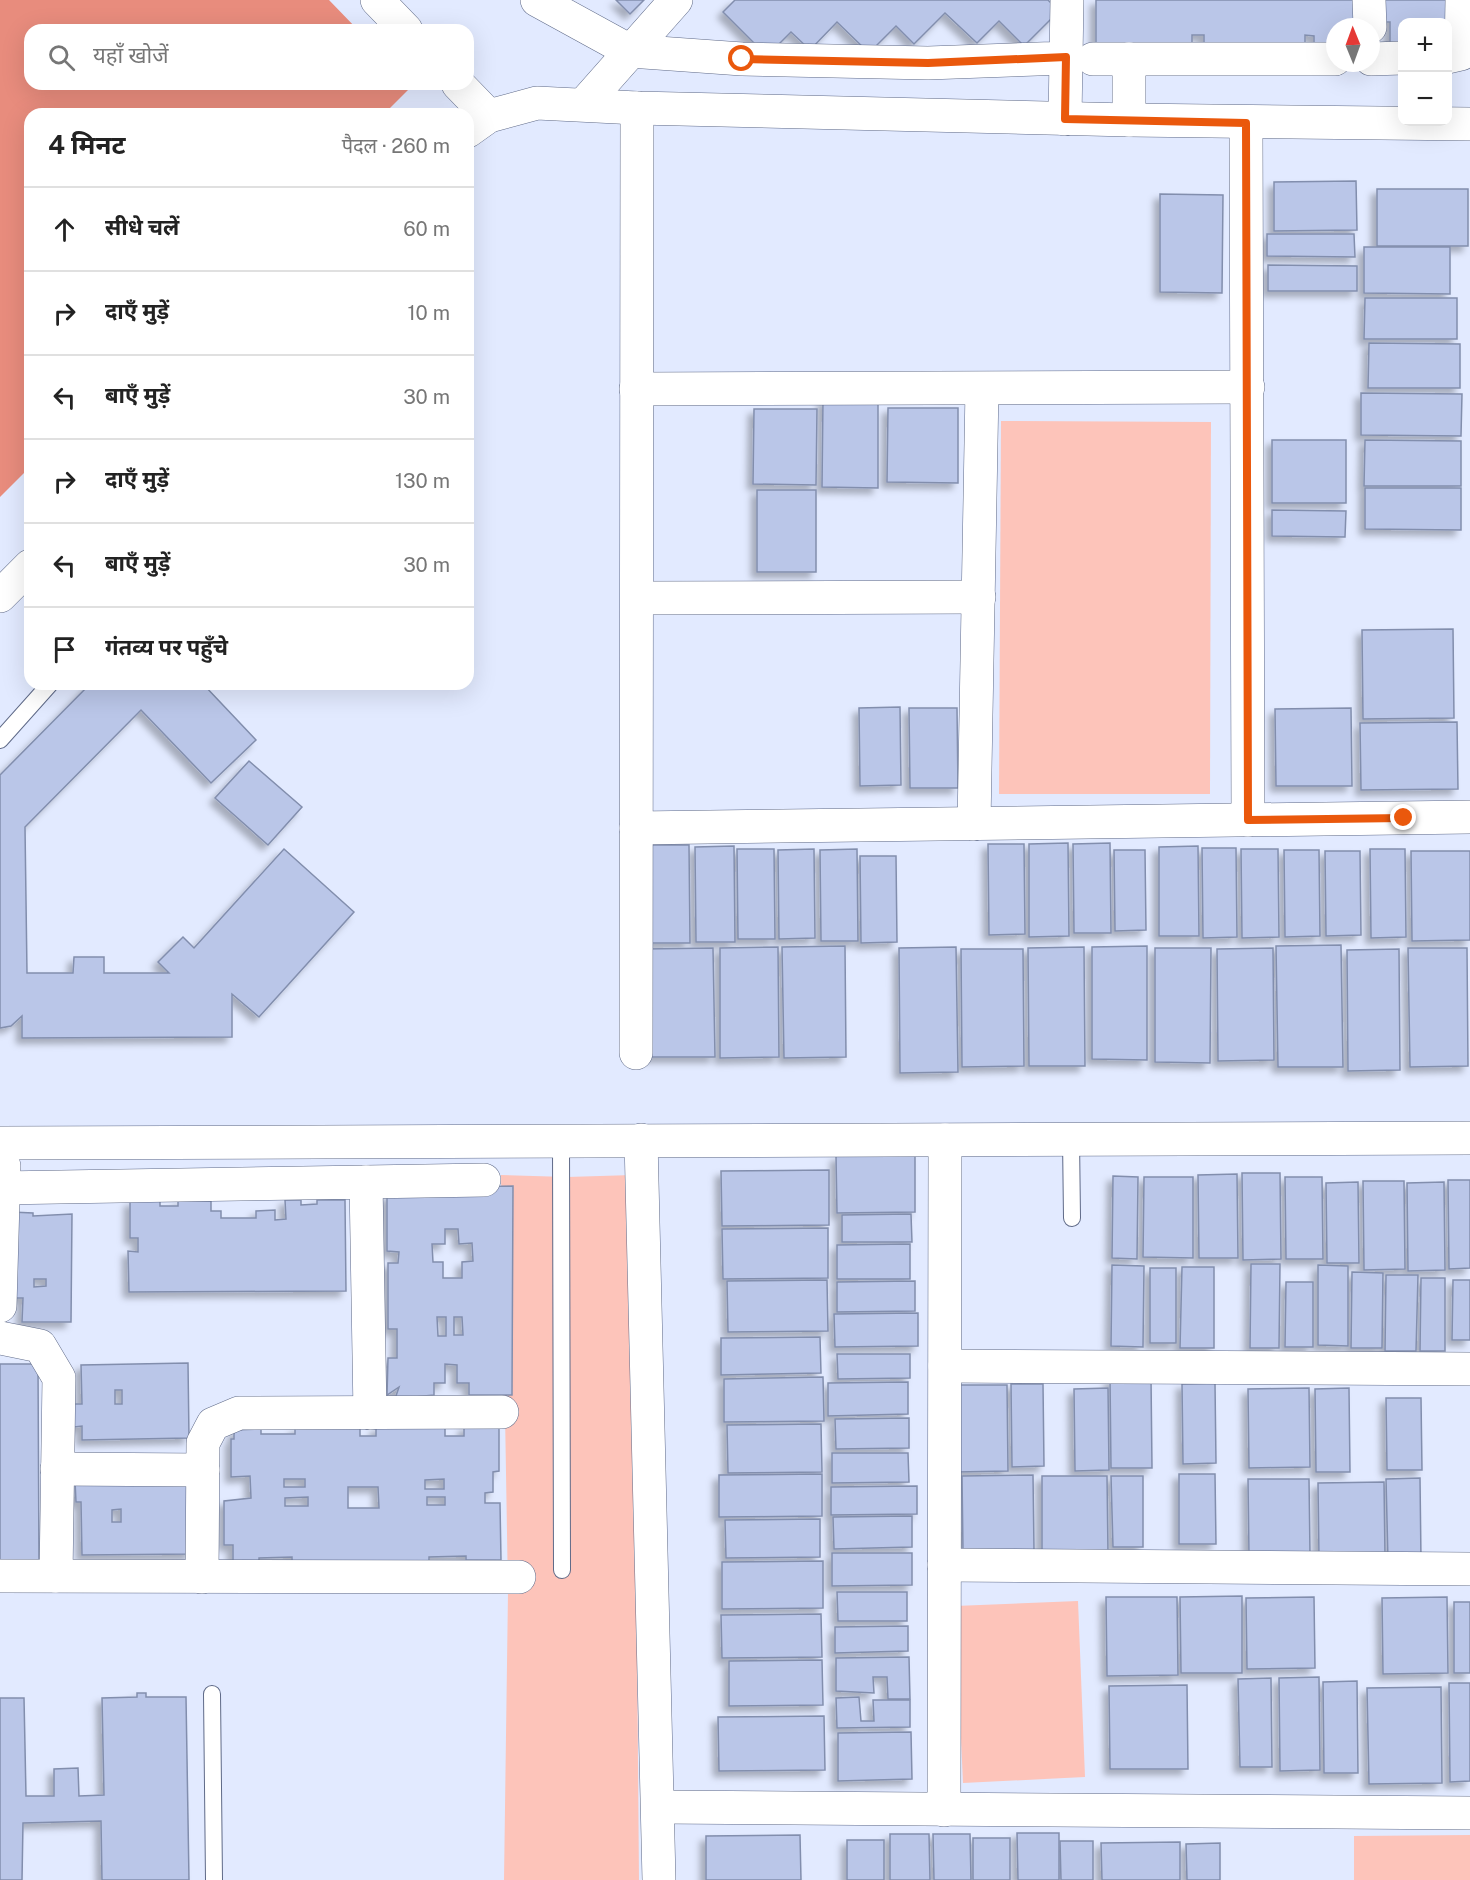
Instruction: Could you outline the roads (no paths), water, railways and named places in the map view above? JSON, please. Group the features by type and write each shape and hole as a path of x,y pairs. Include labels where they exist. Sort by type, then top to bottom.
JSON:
{"street":[{"path":"377,0 400,24"},
{"path":"537,0 630,51 742,59 928,63 1079,58 1326,59"},
{"path":"584,104 676,0"},
{"path":"1065,119 1079,58 1068,0"},
{"path":"1369,0 1370,18"},
{"path":"1452,56 1461,54 1462,0"},
{"path":"1380,59 1398,58"},
{"path":"1129,59 1129,120"},
{"path":"461,90 471,108"},
{"path":"479,124 537,103 637,108 1065,119 1470,124"},
{"path":"636,1053 637,108"},
{"path":"1246,123 1248,820"},
{"path":"636,389 1248,387"},
{"path":"974,824 982,389"},
{"path":"0,596 24,572"},
{"path":"636,598 979,597"},
{"path":"636,828 1470,817"},
{"path":"0,1306 2,1143 1470,1138"},
{"path":"641,1140 659,1880"},
{"path":"944,1810 945,1140"},
{"path":"2,1188 484,1180"},
{"path":"366,1182 370,1413"},
{"path":"0,1338 40,1346 59,1378 56,1576"},
{"path":"945,1366 1470,1370"},
{"path":"202,1577 203,1443 213,1424 239,1413 502,1412"},
{"path":"57,1469 203,1470"},
{"path":"944,1565 1470,1569"},
{"path":"0,1576 519,1577"},
{"path":"659,1807 1470,1813"}],"lane":[{"path":"0,740 45,690"},
{"path":"1071,1139 1072,1218"},
{"path":"561,1141 562,1570"},
{"path":"212,1694 213,1880"}]}
